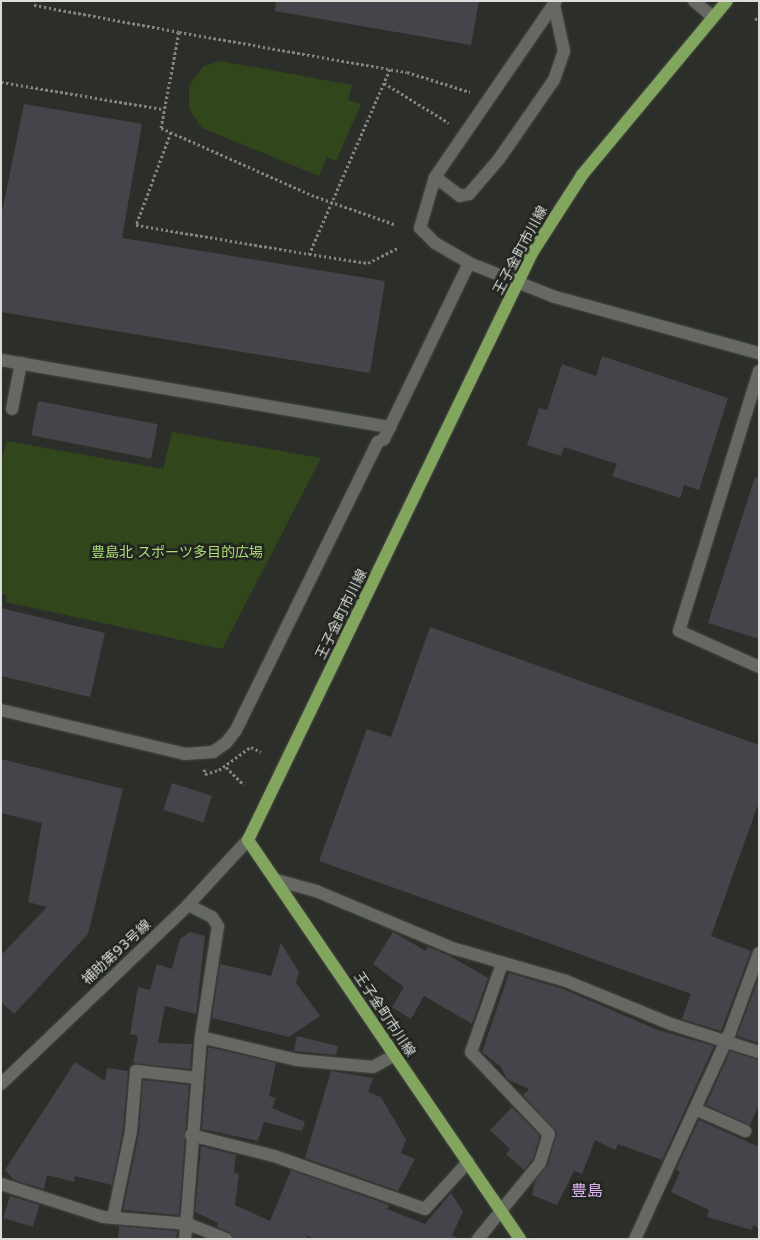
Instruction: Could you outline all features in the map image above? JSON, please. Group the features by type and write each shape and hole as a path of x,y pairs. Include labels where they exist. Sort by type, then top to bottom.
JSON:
{"main road":[{"name":"王子金町市川線","path":"520,1239 248,840 518,282 582,175 726,1"}],"street":[{"path":"694,1 713,17"},
{"path":"435,178 460,196 469,194 499,158 554,80 564,51 555,3"},
{"path":"555,3 435,178 420,228 434,243 468,263 518,282 643,324 759,353"},
{"path":"1,710 185,754 213,752 226,743 236,730 390,427 468,263"},
{"path":"1,360 390,427"},
{"path":"12,409 21,364"},
{"path":"759,370 679,631 759,668"},
{"name":"補助第93号線","path":"1,1084 188,905 248,840"},
{"path":"276,880 298,884 452,948 566,981 671,1024 759,1052"},
{"path":"185,1239 188,1224 191,1135 201,1037 218,926 212,917 188,905"},
{"path":"635,1239 726,1040 759,953"},
{"path":"478,1239 540,1163 550,1134 471,1052 502,964"},
{"path":"201,1037 296,1060 373,1068 394,1055"},
{"path":"113,1218 131,1131 136,1070 197,1078"},
{"path":"695,1109 745,1131"},
{"path":"191,1135 274,1156 425,1209 468,1162"},
{"path":"1,1184 113,1218 188,1224 226,1239"}],"path":[{"path":"34,5 390,69 448,82 470,92"},
{"path":"755,18 759,21"},
{"path":"179,32 162,109 161,128 332,202 394,224"},
{"path":"309,254 332,202 342,187 390,69"},
{"path":"1,82 162,109"},
{"path":"384,83 448,123"},
{"path":"171,132 136,225 368,263 399,247"},
{"path":"226,767 244,785"}],"green space":[{"path":"221,61 352,85 348,100 361,104 336,161 327,157 319,176 202,128 189,109 189,85 204,66"},
{"name":"豊島北 スポーツ多目的広場","path":"172,432 321,458 222,649 6,602 7,595 1,593 1,463 7,441 163,469"}],"building":[{"path":"276,1 479,1 471,45 275,11"},
{"path":"24,104 142,124 122,238 385,281 370,373 1,312 1,217"},
{"path":"602,356 728,398 699,490 684,485 680,498 612,476 617,464 564,447 561,456 527,445 539,408 547,410 562,364 596,376"},
{"path":"38,401 158,424 151,459 31,435"},
{"path":"755,477 759,478 759,639 708,623"},
{"path":"1,608 105,633 90,697 1,676"},
{"path":"430,627 759,745 759,802 711,936 751,951 721,1031 682,1019 691,994 319,861 367,729 391,737"},
{"path":"1,759 123,789 88,934 14,1014 1,1002 1,955 47,907 28,902 42,823 1,813"},
{"path":"172,783 212,796 203,823 163,810"},
{"path":"190,932 205,936 196,1014 165,1006 158,1043 192,1044 190,1069 133,1063 138,1036 130,1034 138,987 150,990 157,964 172,969 180,939"},
{"path":"393,932 426,951 428,947 448,955 488,978 472,1024 424,996 411,1019 392,1007 404,987 373,964"},
{"path":"281,943 299,972 296,983 320,1016 289,1037 212,1018 220,964 271,976"},
{"path":"509,973 563,989 658,1030 714,1046 662,1160 618,1144 615,1150 595,1140 582,1174 574,1171 557,1205 532,1195 535,1181 548,1165 557,1132 523,1095 529,1089 507,1079 501,1067 482,1052"},
{"path":"759,977 759,1043 737,1036"},
{"path":"297,1036 338,1046 336,1055 294,1051"},
{"path":"208,1047 276,1063 269,1096 276,1098 272,1108 305,1122 302,1131 264,1122 258,1141 202,1129"},
{"path":"730,1051 759,1060 759,1104 750,1125 706,1105"},
{"path":"75,1062 105,1081 107,1068 128,1071 123,1130 112,1185 75,1176 74,1182 47,1175 44,1189 14,1180 5,1170"},
{"path":"331,1071 373,1078 368,1092 381,1097 406,1140 401,1153 415,1159 398,1191 305,1158"},
{"path":"143,1080 189,1085 179,1215 123,1210 139,1133"},
{"path":"512,1107 540,1136 533,1159 524,1170 506,1154 510,1149 490,1130"},
{"path":"699,1120 759,1147 759,1229 753,1225 752,1230 707,1217 709,1210 671,1192 680,1172 676,1170"},
{"path":"201,1146 236,1155 234,1172 239,1174 235,1205 270,1221 291,1170 389,1205 387,1209 425,1224 451,1193 463,1212 452,1235 458,1239 314,1239 302,1233 310,1239 234,1239 229,1232 217,1227 218,1223 195,1212"},
{"path":"10,1196 40,1205 33,1227 3,1218"},
{"path":"119,1226 177,1231 177,1234 176,1239 118,1239"}],"district":[{"name":"豊島","path":"587,1191"}]}
